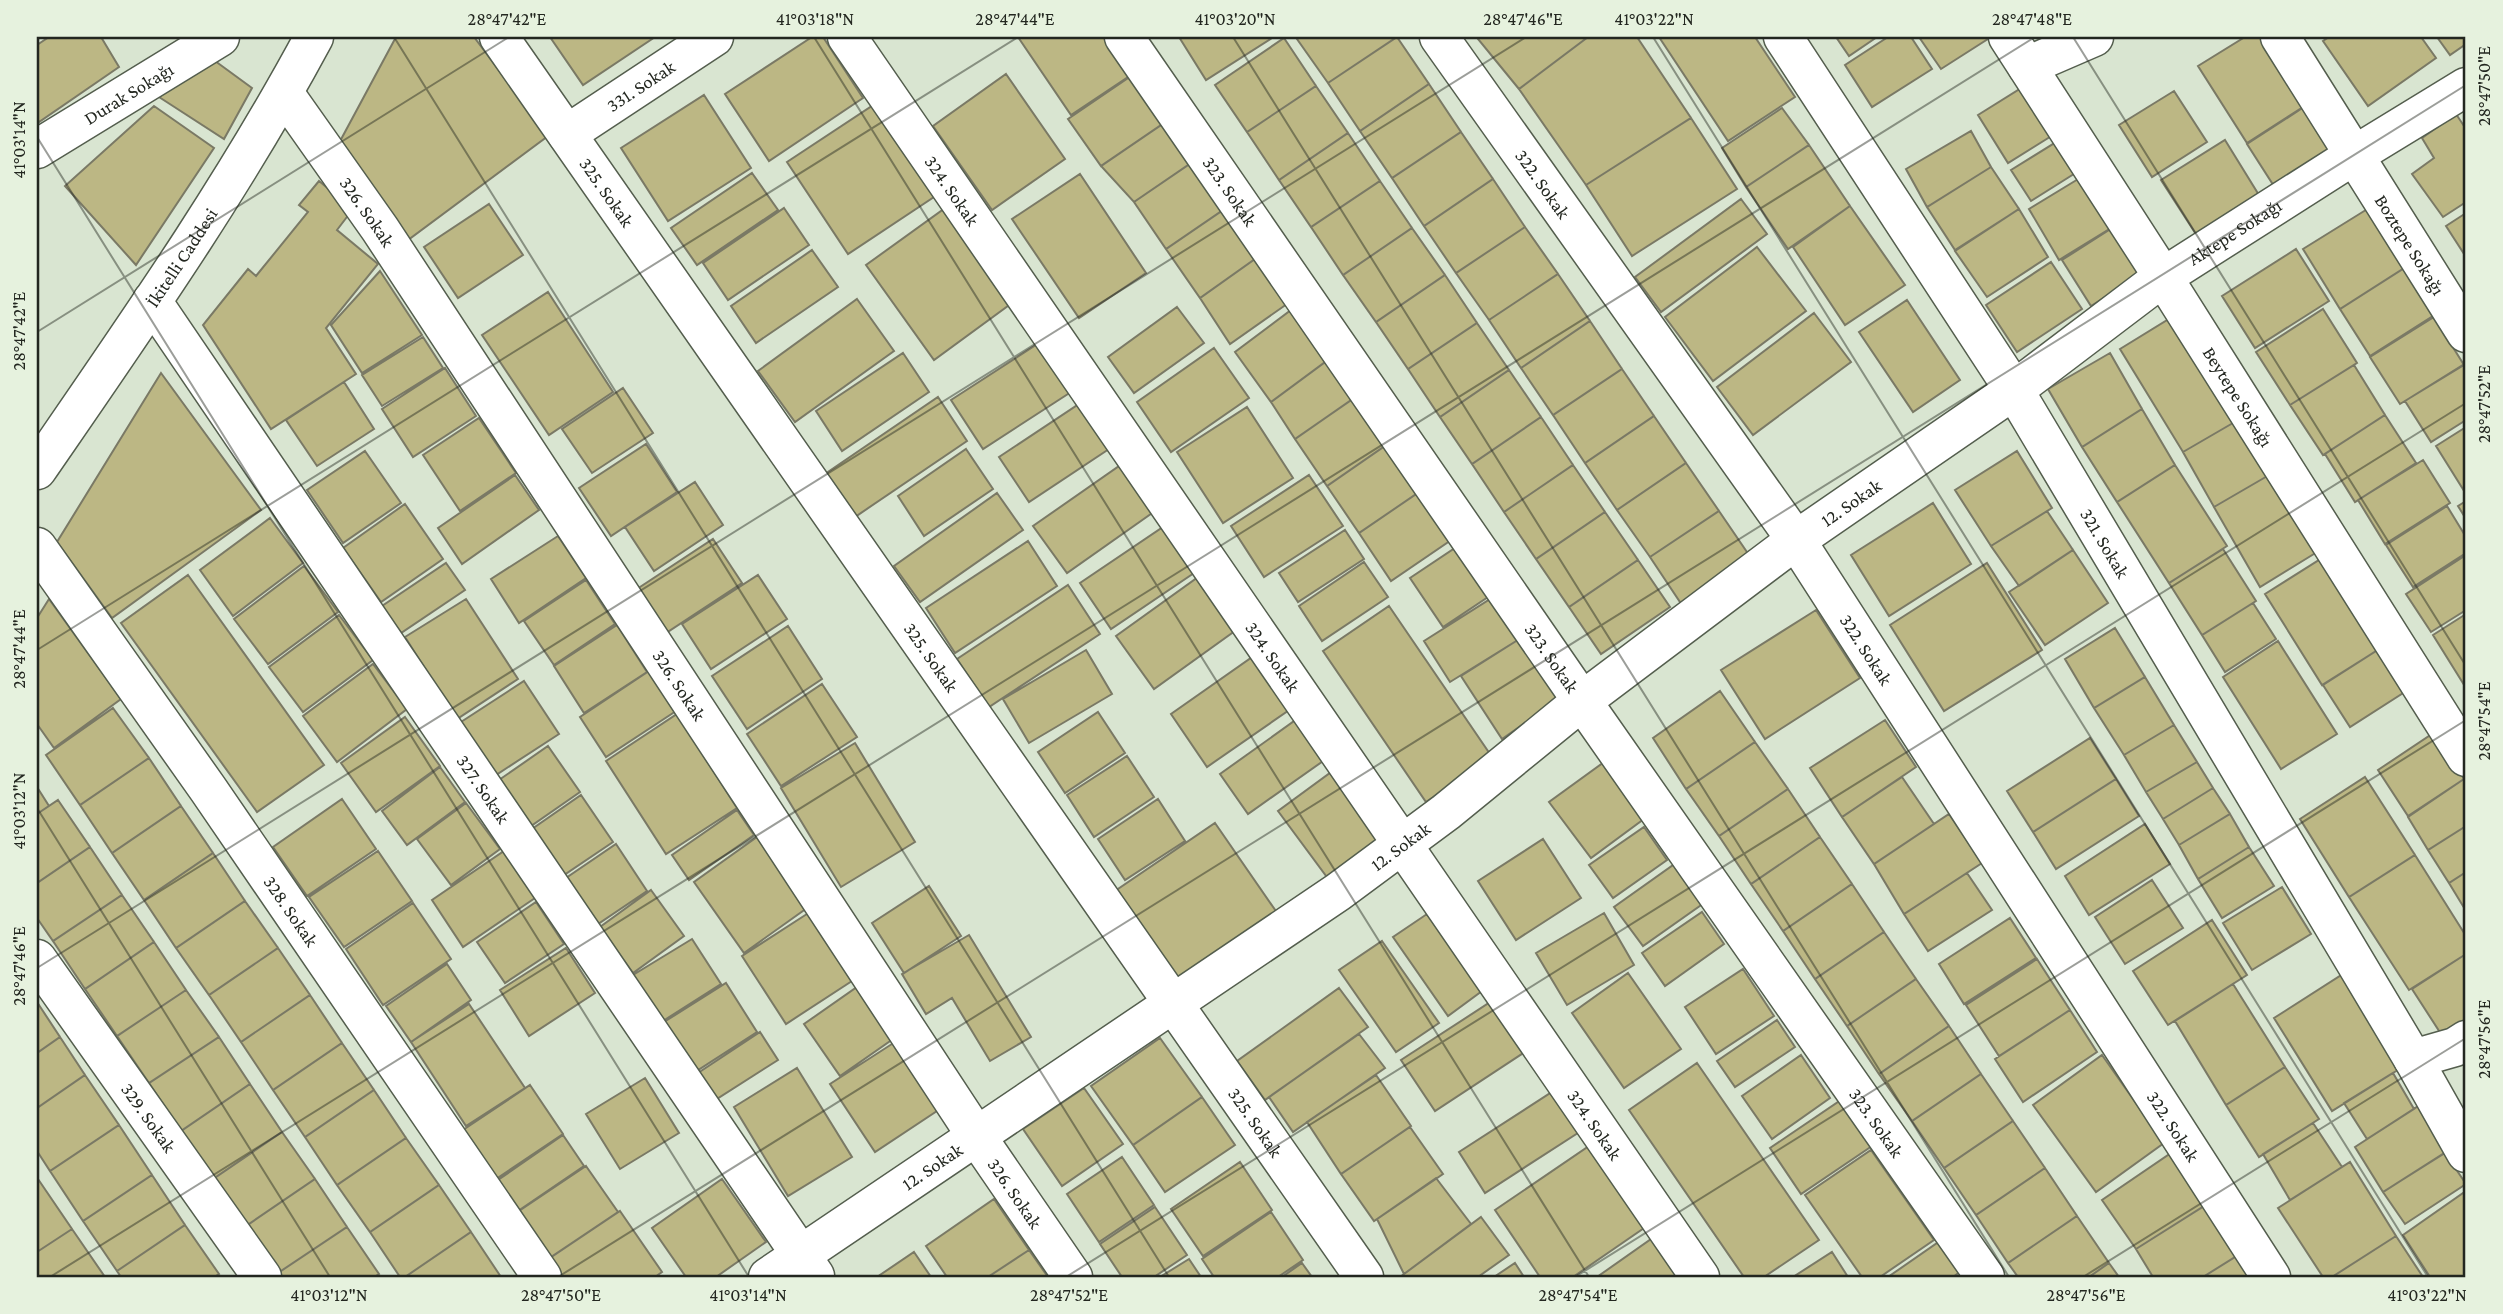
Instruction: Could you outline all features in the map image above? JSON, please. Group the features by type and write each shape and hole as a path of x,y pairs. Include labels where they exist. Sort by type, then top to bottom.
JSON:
{"street":[{"name":"Durak Sokağı","path":"37,149 220,37"},
{"name":"İkitelli Caddesi","path":"40,457 133,333 284,93 314,37"},
{"name":"325. Sokak","path":"499,37 1364,1277"},
{"name":"331. Sokak","path":"567,134 714,37"},
{"name":"324. Sokak","path":"847,37 1700,1277"},
{"name":"323. Sokak","path":"1124,37 1582,701 1985,1277"},
{"name":"322. Sokak","path":"1439,37 1796,540 2271,1277"},
{"name":"321. Sokak","path":"1783,37 2014,390 2413,1059 2466,1153"},
{"path":"2018,51 2094,37"},
{"name":"Boztepe Sokağı","path":"2280,37 2466,334"},
{"name":"Beytepe Sokağı","path":"2018,51 2466,757"},
{"name":"Aktepe Sokağı","path":"2014,390 2163,277 2466,87"},
{"name":"326. Sokak","path":"284,93 388,241 977,1137 1073,1277"},
{"name":"327. Sokak","path":"152,301 808,1266"},
{"name":"12. Sokak","path":"768,1277 808,1266 977,1137 1338,892 1446,812 1582,701 1796,540 2014,390"},
{"name":"328. Sokak","path":"37,547 208,789 542,1277"},
{"name":"329. Sokak","path":"37,959 262,1277"},
{"path":"2413,1059 2455,1047 2466,1040"}],"building":[{"path":"49,37 101,37 119,67 39,122 37,45"},
{"path":"396,37 474,37 548,136 408,240 338,145"},
{"path":"550,37 655,37 583,85"},
{"path":"812,37 823,37 863,98 769,161 725,94"},
{"path":"1018,37 1113,37 1137,71 1071,115"},
{"path":"1179,37 1272,37 1272,38 1206,80"},
{"path":"1397,37 1328,83 1297,39"},
{"path":"1397,37 1429,84 1360,131 1328,83"},
{"path":"1588,37 1519,89 1478,39"},
{"path":"1588,37 1637,37 1691,118 1586,185 1519,89"},
{"path":"1659,37 1755,37 1795,97 1728,141"},
{"path":"1836,37 1877,37 1849,56"},
{"path":"1888,37 1911,37 1932,69 1872,107 1845,65"},
{"path":"1919,37 1991,37 1941,69"},
{"path":"2245,37 2274,37 2314,100 2247,143 2198,66"},
{"path":"2329,37 2421,37 2436,58 2368,106 2323,41"},
{"path":"2437,37 2466,37 2466,44 2450,55"},
{"path":"1284,38 1316,86 1247,132 1215,85"},
{"path":"211,58 252,88 224,139 159,97"},
{"path":"1137,72 1170,119 1101,166 1068,119"},
{"path":"1006,74 1065,159 992,210 933,126"},
{"path":"2031,82 2061,130 2008,163 1978,115"},
{"path":"1429,84 1461,132 1392,178 1360,131"},
{"path":"1316,86 1348,133 1279,180 1247,132"},
{"path":"2174,91 2207,142 2152,177 2119,125"},
{"path":"704,95 751,168 668,221 621,148"},
{"path":"878,102 940,193 848,254 787,162"},
{"path":"154,106 214,148 136,265 65,186"},
{"path":"2304,107 2339,160 2281,197 2247,144"},
{"path":"1782,108 1809,145 1746,187 1722,148"},
{"path":"2456,114 2466,129 2466,202 2443,217 2412,174 2434,158 2422,138"},
{"path":"1691,118 1737,189 1632,256 1586,185"},
{"path":"1170,119 1197,159 1134,202 1101,166"},
{"path":"1971,131 1991,167 1927,207 1906,169"},
{"path":"1461,132 1493,179 1424,226 1392,178"},
{"path":"1348,133 1380,181 1311,227 1279,180"},
{"path":"2066,136 2085,167 2031,201 2011,170"},
{"path":"2225,140 2262,200 2199,239 2161,180"},
{"path":"1809,145 1850,206 1788,249 1746,187"},
{"path":"1197,159 1229,206 1166,249 1134,202"},
{"path":"1991,167 2019,209 1955,250 1927,207"},
{"path":"2093,170 2124,220 2059,260 2029,209"},
{"path":"752,173 778,210 697,265 671,228"},
{"path":"1080,174 1146,273 1079,318 1012,219"},
{"path":"1493,179 1525,227 1456,273 1424,226"},
{"path":"319,181 353,209 337,230 378,264 326,328 356,374 271,429 203,325 248,269 256,276 308,212 299,205"},
{"path":"1380,181 1412,228 1343,275 1311,227"},
{"path":"1741,199 1767,234 1661,312 1635,277"},
{"path":"489,204 523,255 458,298 424,247"},
{"path":"948,206 1016,300 934,360 866,265"},
{"path":"1229,206 1262,254 1200,298 1166,249"},
{"path":"1850,206 1905,285 1845,325 1793,247"},
{"path":"784,208 809,245 728,300 703,263"},
{"path":"2369,208 2406,267 2340,309 2303,249"},
{"path":"2019,209 2048,257 1987,297 1955,251"},
{"path":"2466,213 2466,257 2446,226"},
{"path":"2120,223 2149,269 2091,306 2062,260"},
{"path":"1525,227 1558,274 1489,320 1456,273"},
{"path":"1412,228 1445,275 1376,322 1343,275"},
{"path":"1757,247 1806,311 1713,381 1665,317"},
{"path":"2296,249 2329,301 2255,348 2222,296"},
{"path":"812,250 838,287 756,343 731,306"},
{"path":"1262,254 1294,299 1230,344 1200,298"},
{"path":"2051,262 2082,309 2017,352 1986,305"},
{"path":"2406,267 2436,314 2370,356 2340,309"},
{"path":"380,271 422,335 362,373 331,325"},
{"path":"1558,274 1590,321 1521,368 1489,320"},
{"path":"1445,275 1477,323 1408,369 1376,322"},
{"path":"548,292 613,392 549,435 482,335"},
{"path":"857,299 894,351 795,422 758,371"},
{"path":"1907,300 1960,380 1913,412 1859,332"},
{"path":"1299,304 1336,354 1271,402 1235,352"},
{"path":"1177,307 1204,343 1134,393 1108,357"},
{"path":"2323,309 2357,363 2290,405 2256,352"},
{"path":"2182,311 2245,416 2183,452 2120,349"},
{"path":"1814,313 1851,362 1753,435 1717,387"},
{"path":"2434,317 2464,365 2400,404 2370,357"},
{"path":"1590,321 1622,369 1553,415 1521,368"},
{"path":"1477,323 1509,370 1440,417 1408,369"},
{"path":"423,337 443,368 382,406 362,375"},
{"path":"1039,343 1071,392 983,449 951,400"},
{"path":"1214,348 1249,398 1171,452 1137,402"},
{"path":"903,353 929,392 842,451 816,411"},
{"path":"2110,353 2142,409 2082,447 2048,389"},
{"path":"1336,354 1364,391 1295,439 1271,402"},
{"path":"2466,363 2466,420 2431,442 2405,401"},
{"path":"2354,365 2385,415 2323,455 2290,405"},
{"path":"445,368 476,416 413,457 382,409"},
{"path":"1622,369 1654,416 1585,463 1553,415"},
{"path":"1509,370 1541,417 1472,464 1440,417"},
{"path":"161,373 261,510 112,618 57,542"},
{"path":"344,382 374,429 317,466 286,420"},
{"path":"623,388 653,433 592,473 562,429"},
{"path":"1363,392 1395,439 1327,486 1295,439"},
{"path":"938,397 967,441 855,517 825,474"},
{"path":"1079,404 1109,449 1029,502 999,457"},
{"path":"1247,407 1293,478 1223,523 1177,452"},
{"path":"2142,409 2175,465 2117,502 2082,447"},
{"path":"2385,415 2416,463 2355,502 2325,454"},
{"path":"1654,416 1686,463 1617,510 1585,463"},
{"path":"2245,416 2276,471 2214,507 2183,452"},
{"path":"1541,417 1573,465 1504,512 1472,464"},
{"path":"479,418 516,473 460,511 423,455"},
{"path":"2466,427 2466,494 2436,446"},
{"path":"1395,439 1428,486 1359,533 1327,486"},
{"path":"646,444 677,492 611,536 579,488"},
{"path":"966,449 993,489 924,536 898,496"},
{"path":"365,451 401,503 343,543 307,490"},
{"path":"2017,451 2052,508 1991,546 1955,490"},
{"path":"2423,460 2450,503 2385,544 2358,500"},
{"path":"1686,463 1719,511 1650,557 1617,510"},
{"path":"1122,464 1155,511 1067,573 1033,526"},
{"path":"1573,465 1605,512 1536,559 1504,512"},
{"path":"2175,465 2227,546 2169,583 2117,502"},
{"path":"2276,471 2322,549 2260,587 2214,507"},
{"path":"515,475 539,510 462,564 438,528"},
{"path":"1309,475 1343,526 1264,577 1231,526"},
{"path":"695,482 723,525 654,571 625,527"},
{"path":"1428,486 1460,534 1391,581 1359,533"},
{"path":"997,493 1023,530 920,602 894,566"},
{"path":"2466,501 2466,519 2458,506"},
{"path":"1933,503 1971,564 1889,616 1851,555"},
{"path":"405,504 443,559 381,602 343,548"},
{"path":"2447,506 2466,537 2466,553 2413,587 2386,545"},
{"path":"1719,511 1751,558 1682,605 1650,557"},
{"path":"2047,511 2073,550 2019,586 1991,546"},
{"path":"1605,512 1638,560 1569,607 1536,559"},
{"path":"270,518 303,563 233,616 200,570"},
{"path":"1166,525 1197,571 1111,629 1080,583"},
{"path":"1345,530 1364,559 1298,602 1279,573"},
{"path":"558,536 586,578 519,623 491,579"},
{"path":"713,539 742,583 663,635 634,591"},
{"path":"1028,541 1057,586 955,653 926,608"},
{"path":"1461,544 1494,593 1443,627 1410,578"},
{"path":"2223,549 2256,601 2202,635 2169,583"},
{"path":"2073,550 2108,603 2045,645 2009,592"},
{"path":"2327,555 2384,646 2322,685 2265,594"},
{"path":"2466,555 2466,610 2431,632 2406,594"},
{"path":"1638,560 1670,607 1601,654 1569,607"},
{"path":"1364,562 1388,597 1322,641 1299,606"},
{"path":"446,563 465,590 401,633 382,606"},
{"path":"1987,563 2042,650 1944,711 1890,625"},
{"path":"304,566 338,612 268,664 234,619"},
{"path":"188,575 324,765 257,812 121,623"},
{"path":"758,575 787,619 711,669 682,624"},
{"path":"1201,575 1239,628 1154,689 1116,636"},
{"path":"586,580 615,624 554,665 524,621"},
{"path":"1068,585 1100,634 989,707 957,659"},
{"path":"1495,596 1521,638 1450,682 1424,641"},
{"path":"49,599 121,699 54,748 37,724 37,618"},
{"path":"466,599 518,679 457,719 405,637"},
{"path":"2253,603 2276,639 2225,672 2202,635"},
{"path":"1389,606 1492,757 1426,802 1323,651"},
{"path":"1816,610 1860,678 1765,739 1721,670"},
{"path":"2466,614 2466,688 2433,635"},
{"path":"339,615 373,660 303,712 269,667"},
{"path":"617,625 647,672 584,713 554,666"},
{"path":"788,626 822,679 747,729 712,676"},
{"path":"2115,628 2145,677 2094,708 2065,659"},
{"path":"1521,638 1562,697 1502,739 1461,676"},
{"path":"2278,641 2337,734 2281,769 2223,677"},
{"path":"2384,646 2411,688 2350,727 2323,685"},
{"path":"1086,650 1112,694 1029,743 1003,699"},
{"path":"1258,653 1295,706 1207,767 1171,714"},
{"path":"373,664 407,709 337,762 303,716"},
{"path":"649,671 676,711 606,757 580,717"},
{"path":"2145,677 2174,725 2124,755 2094,708"},
{"path":"524,681 559,734 496,775 461,722"},
{"path":"822,684 857,737 781,786 747,734"},
{"path":"1720,691 1755,742 1686,789 1653,738"},
{"path":"113,708 149,758 80,805 46,755"},
{"path":"1098,712 1125,753 1065,793 1038,752"},
{"path":"677,714 737,808 666,854 606,761"},
{"path":"405,717 440,766 376,812 341,763"},
{"path":"1297,719 1326,759 1248,814 1220,774"},
{"path":"1885,720 1916,767 1842,817 1810,768"},
{"path":"2174,725 2197,762 2146,792 2124,755"},
{"path":"2435,732 2464,779 2408,816 2378,770"},
{"path":"2090,738 2116,779 2033,832 2007,791"},
{"path":"1755,742 1788,789 1719,836 1686,789"},
{"path":"855,743 915,842 841,887 781,788"},
{"path":"548,746 580,792 531,826 499,780"},
{"path":"1127,756 1154,797 1094,837 1067,795"},
{"path":"1611,757 1652,813 1591,858 1549,802"},
{"path":"149,758 181,806 112,853 80,805"},
{"path":"2197,762 2213,788 2163,819 2146,792"},
{"path":"440,767 465,802 407,845 382,811"},
{"path":"1334,770 1394,851 1338,892 1278,811"},
{"path":"1902,777 1934,824 1874,864 1842,817"},
{"path":"2365,777 2415,855 2349,897 2300,819"},
{"path":"2116,779 2139,816 2056,869 2033,832"},
{"path":"2464,779 2466,826 2428,850 2408,817"},
{"path":"37,787 49,806 37,814"},
{"path":"2213,788 2230,814 2179,845 2163,819"},
{"path":"1788,789 1820,837 1751,884 1719,836"},
{"path":"581,795 613,842 564,875 532,829"},
{"path":"342,799 376,849 307,896 273,847"},
{"path":"1158,799 1185,841 1125,880 1098,839"},
{"path":"58,800 90,847 37,883 37,814"},
{"path":"466,803 500,849 451,885 417,839"},
{"path":"181,806 213,853 144,900 112,853"},
{"path":"737,810 754,835 689,880 672,855"},
{"path":"1949,814 1982,863 1904,914 1874,864"},
{"path":"2230,814 2249,847 2198,879 2179,845"},
{"path":"1215,823 1280,917 1180,986 1115,891"},
{"path":"2145,824 2170,864 2089,915 2065,876"},
{"path":"2466,826 2466,872 2449,883 2428,850"},
{"path":"1644,827 1667,860 1613,898 1589,865"},
{"path":"757,837 807,908 744,953 694,882"},
{"path":"1820,837 1852,884 1783,931 1751,884"},
{"path":"1543,839 1581,898 1516,940 1478,881"},
{"path":"616,844 647,891 598,924 566,878"},
{"path":"90,847 122,895 53,941 37,918 37,883"},
{"path":"2249,847 2274,886 2222,918 2198,879"},
{"path":"378,851 412,901 344,947 309,897"},
{"path":"504,851 535,898 463,947 432,900"},
{"path":"213,853 245,901 176,948 144,900"},
{"path":"2415,855 2466,936 2466,954 2409,990 2349,897"},
{"path":"1676,863 1704,903 1643,946 1614,907"},
{"path":"2466,872 2466,911 2449,883"},
{"path":"1967,873 1992,910 1928,951 1904,914"},
{"path":"2152,880 2183,928 2125,964 2095,917"},
{"path":"1852,884 1884,932 1815,979 1783,931"},
{"path":"929,886 961,936 904,973 872,923"},
{"path":"2282,887 2311,934 2252,970 2223,923"},
{"path":"651,890 684,936 633,973 600,927"},
{"path":"122,895 154,942 85,989 53,941"},
{"path":"245,901 278,948 209,995 176,948"},
{"path":"536,902 564,944 505,983 477,942"},
{"path":"413,903 451,959 383,1005 346,949"},
{"path":"810,912 855,979 786,1024 742,956"},
{"path":"1702,912 1724,944 1665,986 1642,953"},
{"path":"1604,913 1634,965 1567,1005 1536,953"},
{"path":"1427,914 1482,991 1448,1016 1393,937"},
{"path":"2010,918 2036,958 1964,1004 1939,964"},
{"path":"2212,920 2247,975 2168,1025 2133,971"},
{"path":"1884,932 1916,979 1847,1026 1815,979"},
{"path":"969,935 1031,1037 990,1061 952,998 926,1014 902,974"},
{"path":"692,939 721,984 663,1021 633,975"},
{"path":"1382,941 1439,1023 1396,1052 1339,970"},
{"path":"154,942 186,990 117,1036 85,989"},
{"path":"278,948 310,995 241,1042 209,995"},
{"path":"566,948 595,993 529,1036 500,990"},
{"path":"2466,954 2466,1022 2443,1037 2412,989"},
{"path":"2037,959 2070,1010 1999,1056 1966,1005"},
{"path":"447,964 471,1000 411,1042 386,1006"},
{"path":"1743,969 1774,1016 1716,1054 1685,1007"},
{"path":"1628,973 1681,1049 1624,1088 1572,1013"},
{"path":"2343,974 2401,1068 2332,1111 2274,1018"},
{"path":"1916,979 1949,1026 1879,1074 1847,1026"},
{"path":"726,983 757,1032 695,1072 664,1022"},
{"path":"2233,984 2285,1067 2226,1105 2175,1021"},
{"path":"857,987 893,1039 840,1076 804,1024"},
{"path":"1339,988 1368,1027 1265,1100 1237,1061"},
{"path":"186,990 219,1037 149,1083 117,1036"},
{"path":"310,995 342,1043 273,1090 241,1042"},
{"path":"1498,997 1531,1048 1435,1111 1401,1060"},
{"path":"37,1002 60,1037 37,1053"},
{"path":"469,1004 525,1088 466,1126 411,1042"},
{"path":"2070,1010 2097,1052 2023,1102 1995,1059"},
{"path":"1777,1020 1795,1047 1735,1087 1717,1061"},
{"path":"1949,1026 1981,1074 1912,1121 1879,1074"},
{"path":"760,1032 778,1060 712,1102 695,1075"},
{"path":"1359,1034 1385,1068 1293,1132 1269,1097"},
{"path":"60,1037 85,1075 37,1108 37,1053"},
{"path":"219,1037 250,1084 181,1131 149,1083"},
{"path":"1160,1038 1202,1097 1133,1145 1091,1086"},
{"path":"895,1042 940,1109 875,1152 830,1084"},
{"path":"342,1043 374,1090 305,1137 273,1090"},
{"path":"1801,1055 1830,1098 1772,1139 1742,1096"},
{"path":"2102,1055 2164,1143 2096,1192 2033,1105"},
{"path":"1697,1063 1819,1240 1764,1277 1744,1277 1629,1110"},
{"path":"2285,1067 2319,1119 2259,1157 2226,1105"},
{"path":"797,1068 852,1157 788,1196 734,1107"},
{"path":"2393,1073 2414,1109 2367,1139 2344,1103"},
{"path":"1981,1074 2013,1121 1944,1168 1912,1121"},
{"path":"85,1075 119,1125 50,1171 37,1151 37,1108"},
{"path":"1376,1075 1411,1126 1341,1174 1307,1122"},
{"path":"645,1078 679,1133 620,1169 586,1114"},
{"path":"250,1084 282,1132 213,1179 181,1131"},
{"path":"530,1085 563,1134 496,1179 463,1130"},
{"path":"1084,1088 1123,1144 1062,1186 1023,1129"},
{"path":"374,1090 406,1138 337,1185 305,1137"},
{"path":"1555,1090 1581,1131 1485,1193 1459,1152"},
{"path":"1202,1097 1235,1145 1165,1192 1133,1145"},
{"path":"1841,1100 1872,1146 1801,1194 1770,1148"},
{"path":"2423,1103 2452,1148 2383,1192 2355,1147"},
{"path":"2013,1121 2045,1168 1976,1215 1944,1168"},
{"path":"2313,1123 2342,1167 2290,1200 2263,1154"},
{"path":"119,1125 152,1175 83,1221 50,1171"},
{"path":"1410,1127 1443,1174 1374,1221 1341,1174"},
{"path":"282,1132 315,1179 246,1226 213,1179"},
{"path":"563,1135 584,1166 518,1211 498,1180"},
{"path":"406,1138 439,1185 370,1232 337,1185"},
{"path":"1592,1144 1647,1226 1573,1277 1540,1277 1495,1210"},
{"path":"1871,1150 1934,1240 1880,1277 1862,1277 1805,1195"},
{"path":"2174,1151 2209,1203 2136,1249 2102,1200"},
{"path":"2445,1153 2466,1184 2405,1224 2383,1192"},
{"path":"1122,1157 1154,1205 1099,1242 1067,1194"},
{"path":"1240,1162 1272,1210 1203,1256 1171,1209"},
{"path":"2350,1162 2396,1236 2332,1277 2323,1277 2278,1208"},
{"path":"586,1166 618,1212 548,1259 516,1213"},
{"path":"2045,1168 2077,1216 2008,1263 1976,1215"},
{"path":"152,1175 185,1225 117,1271 83,1221"},
{"path":"1436,1178 1471,1224 1404,1274 1377,1219"},
{"path":"315,1179 347,1227 278,1273 246,1226"},
{"path":"722,1179 766,1242 716,1277 686,1277 652,1228"},
{"path":"37,1180 72,1229 37,1252"},
{"path":"439,1185 471,1232 405,1277 400,1277 370,1232"},
{"path":"2466,1191 2466,1277 2430,1277 2403,1235"},
{"path":"994,1199 1029,1250 988,1277 947,1277 926,1246"},
{"path":"2209,1203 2240,1254 2203,1277 2153,1277 2136,1249"},
{"path":"1155,1207 1187,1255 1154,1277 1122,1277 1100,1244"},
{"path":"620,1211 662,1272 655,1277 555,1277 544,1262"},
{"path":"1271,1212 1303,1260 1278,1277 1214,1277 1202,1259"},
{"path":"2077,1216 2109,1263 2089,1277 2018,1277 2008,1263"},
{"path":"1481,1217 1509,1255 1478,1277 1400,1277"},
{"path":"185,1225 219,1274 214,1277 121,1277 117,1271"},
{"path":"347,1227 379,1274 374,1277 281,1277 278,1273"},
{"path":"72,1229 105,1277 37,1277 37,1252"},
{"path":"471,1232 501,1277 405,1277"},
{"path":"2396,1236 2423,1277 2332,1277"},
{"path":"1654,1237 1682,1277 1597,1277"},
{"path":"1940,1241 1961,1271 1953,1277 1888,1277"},
{"path":"1029,1250 1048,1277 988,1277"},
{"path":"914,1252 931,1277 877,1277"},
{"path":"1832,1252 1848,1277 1793,1277"},
{"path":"2240,1254 2254,1277 2203,1277"},
{"path":"1189,1259 1201,1277 1160,1277"},
{"path":"1302,1263 1312,1277 1282,1277"},
{"path":"1515,1263 1524,1277 1494,1277"},
{"path":"2109,1263 2119,1277 2089,1277"}]}
